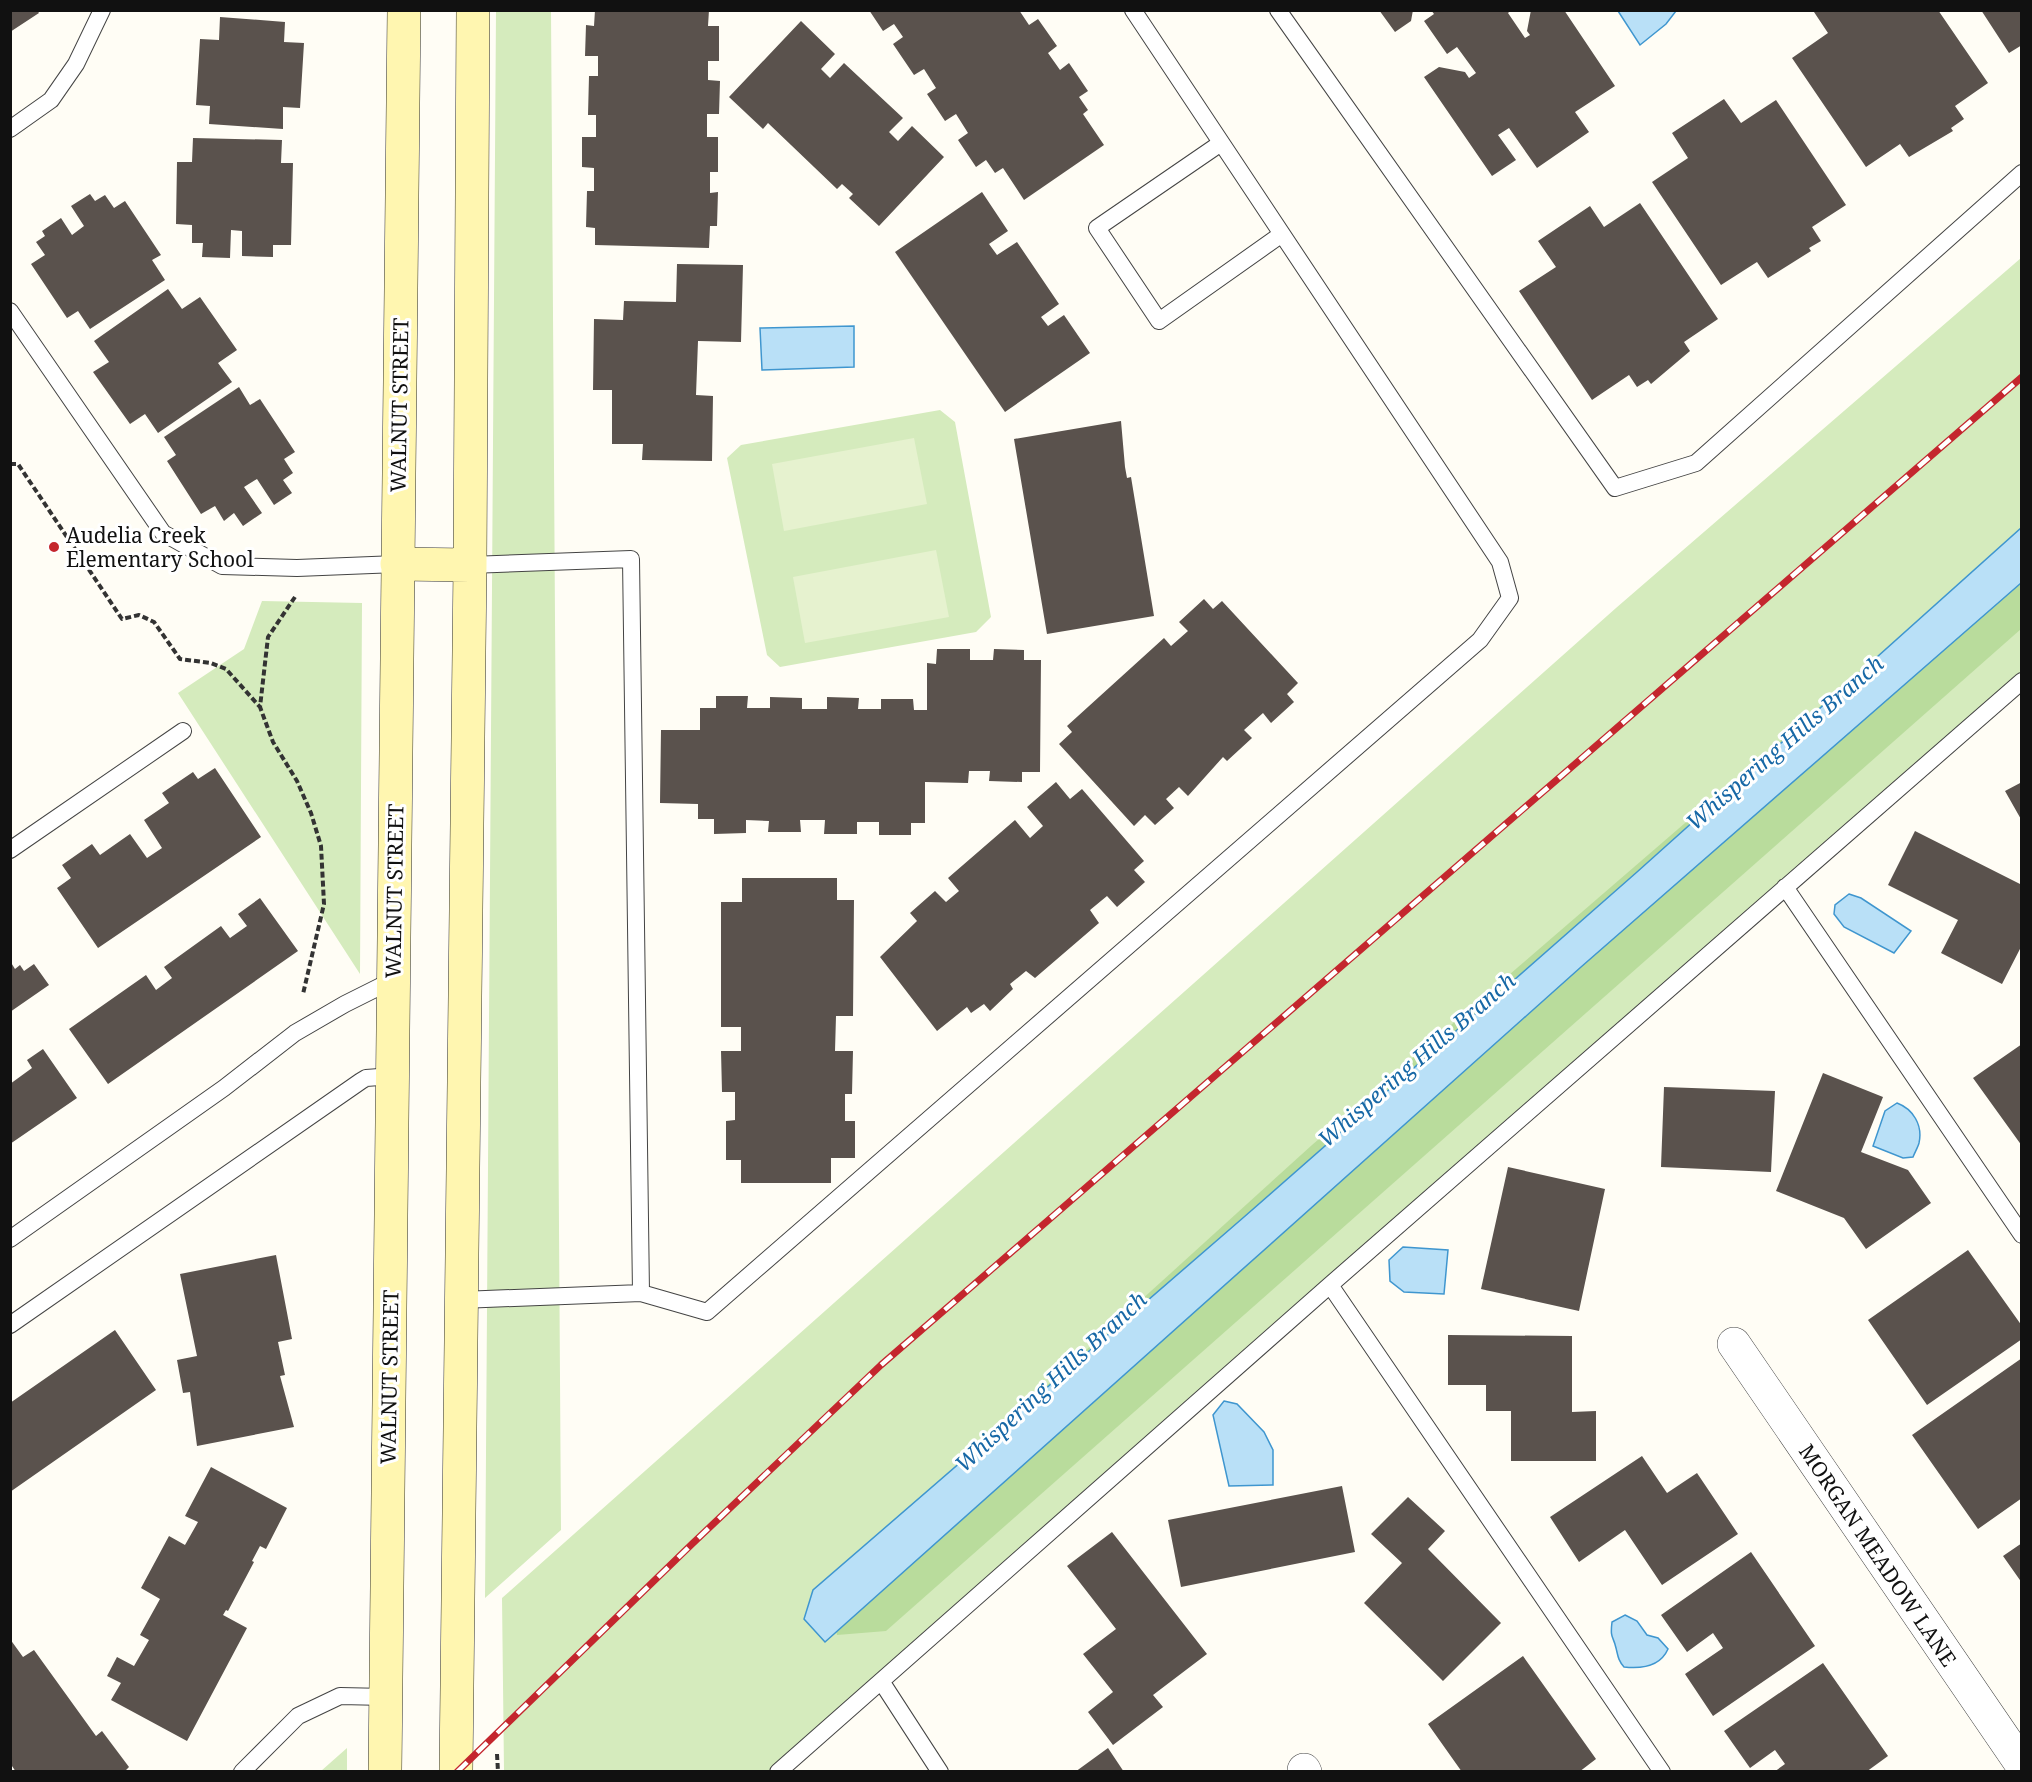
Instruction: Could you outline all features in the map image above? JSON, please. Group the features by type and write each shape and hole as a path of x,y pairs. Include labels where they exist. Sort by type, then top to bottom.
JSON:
{"main road":[{"name":"WALNUT STREET","path":"386,1772 404,10"},
{"path":"456,1772 470,565 473,10"},
{"path":"397,564 470,565"}],"street":[{"name":"MORGAN MEADOW LANE","path":"1734,1344 2022,1765"}],"lane":[{"path":"10,129 51,100 76,64 102,10"},
{"path":"461,1300 641,1293 707,1312 1480,640 1510,598 1500,562 1133,10"},
{"path":"1278,10 1615,488 1696,463 2022,173"},
{"path":"1221,143 1097,228 1159,321 1282,234"},
{"path":"10,311 162,533 222,566 297,568 397,564"},
{"path":"470,565 631,559 641,1293"},
{"path":"778,1772 1330,1285 2022,681"},
{"path":"10,850 183,731"},
{"path":"1785,887 2022,1235"},
{"path":"10,1239 224,1088 295,1033 393,980"},
{"path":"10,1325 361,1081 366,1078 393,1076"},
{"path":"1330,1285 1662,1772"},
{"path":"880,1681 940,1772"},
{"path":"242,1772 298,1716 340,1696 386,1697"}],"path":[{"path":"10,464 18,464 122,619 139,615 154,622 180,659 211,663 226,669 260,707 273,742 297,780 311,813 321,846 324,904 295,1033"},
{"path":"260,707 268,638 295,597 297,568"}],"green space":[{"path":"551,10 561,1530 485,1598 496,11"},
{"path":"2021,258 2021,690 776,1771 504,1771 502,1598 1616,608"},
{"path":"940,410 955,422 991,617 976,632 780,667 767,655 727,458 741,445"},
{"path":"914,438 927,504 784,531 772,464"},
{"path":"2021,533 2021,629 886,1631 837,1635 827,1585 1312,1145"},
{"path":"936,550 949,617 805,643 793,577"},
{"path":"262,601 362,603 360,974 178,693 244,649"},
{"path":"347,1748 347,1771 321,1771"}],"water":[{"path":"1618,11 1676,11 1666,24 1640,45"},
{"path":"854,326 854,367 762,370 760,328"},
{"name":"Whispering Hills Branch","path":"2021,528 2021,583 1581,967 825,1642 804,1619 813,1590 1244,1217 1637,872"},
{"path":"1849,894 1861,898 1911,931 1894,953 1844,927 1834,914 1835,905"},
{"path":"1897,1103 1908,1109 1918,1124 1919,1143 1913,1157 1903,1158 1873,1146 1885,1111"},
{"path":"1403,1247 1448,1250 1444,1294 1404,1292 1390,1281 1389,1260"},
{"path":"1224,1401 1237,1404 1264,1432 1273,1450 1273,1485 1229,1486 1213,1415"},
{"path":"1625,1615 1637,1621 1647,1635 1658,1638 1668,1649 1660,1660 1650,1666 1637,1668 1622,1665 1618,1658 1611,1627 1612,1622"}],"building":[{"path":"10,10 37,10 39,13 10,32"},
{"path":"595,10 709,10 708,26 719,26 719,61 708,61 708,80 720,81 719,114 707,114 707,137 718,137 718,172 710,172 710,193 718,192 717,226 710,226 709,248 595,245 595,228 586,227 587,191 594,191 594,168 582,167 582,137 596,137 596,115 588,115 589,76 598,76 598,56 585,56 586,25 594,26"},
{"path":"869,10 1019,10 1029,25 1038,19 1057,46 1048,53 1060,70 1069,63 1088,91 1079,97 1088,110 1083,114 1104,145 1024,200 1003,168 995,173 986,160 976,167 958,140 968,133 956,114 945,121 927,94 936,88 924,69 914,75 893,44 903,37 894,24 883,31"},
{"path":"1379,10 1413,10 1411,21 1395,32"},
{"path":"1431,10 1511,10 1508,13 1525,38 1530,35 1527,31 1531,10 1564,10 1615,86 1575,112 1589,132 1537,168 1509,128 1498,135 1516,160 1492,176 1424,77 1439,67 1465,72 1469,78 1476,73 1457,47 1447,54 1424,21 1434,14"},
{"path":"1817,10 1938,10 1988,83 1955,106 1964,119 1951,128 1953,131 1909,157 1900,144 1866,167 1792,58 1828,33 1814,12"},
{"path":"1981,10 2022,10 2022,45 2009,53"},
{"path":"220,17 285,22 284,42 304,43 300,108 283,107 283,129 209,124 210,106 196,105 200,39 219,40"},
{"path":"801,21 835,54 821,69 830,78 844,63 903,118 889,132 898,141 912,126 944,157 879,226 849,198 853,194 842,184 837,189 768,123 763,129 729,97"},
{"path":"1724,99 1741,123 1776,100 1846,205 1812,227 1821,241 1809,248 1811,251 1768,278 1757,262 1721,285 1652,182 1688,158 1672,133"},
{"path":"193,138 282,140 281,163 293,163 291,245 273,245 273,257 242,256 242,231 231,230 230,258 202,257 203,243 192,243 192,225 176,224 177,162 192,162"},
{"path":"982,192 1008,231 989,244 997,255 1017,242 1059,304 1041,317 1048,326 1064,315 1090,353 1005,412 895,252"},
{"path":"90,194 95,201 105,195 114,208 125,201 161,255 152,260 165,280 90,329 78,311 67,318 31,264 45,255 36,242 45,236 42,231 61,218 72,235 84,226 71,206"},
{"path":"1640,203 1718,319 1684,342 1690,351 1651,384 1648,380 1637,387 1629,375 1592,400 1519,291 1556,267 1538,241 1590,206 1604,227"},
{"path":"677,264 743,265 741,342 698,341 696,395 713,396 712,461 642,460 643,444 612,444 612,390 593,390 594,319 623,320 624,301 676,302"},
{"path":"168,289 182,309 200,297 237,350 218,363 232,382 158,433 145,414 130,424 93,372 109,362 94,341"},
{"path":"239,387 250,405 260,399 295,452 284,459 293,473 283,480 292,493 274,505 257,479 244,487 262,513 243,526 234,513 224,521 215,506 201,514 167,461 176,455 164,437"},
{"path":"1121,421 1125,467 1127,478 1131,477 1154,616 1047,634 1014,439"},
{"path":"1204,599 1213,609 1222,601 1298,683 1287,694 1294,702 1271,723 1263,713 1244,730 1252,738 1227,761 1223,757 1188,796 1179,787 1166,799 1174,808 1155,825 1145,815 1134,826 1059,744 1072,732 1067,726 1164,638 1171,646 1188,631 1179,622"},
{"path":"937,649 970,649 970,660 993,660 994,649 1024,650 1024,660 1041,660 1040,772 1022,772 1022,782 989,781 990,771 969,771 968,783 925,782 925,823 911,823 911,835 879,835 879,822 857,822 857,834 824,834 825,820 800,820 801,832 768,832 769,821 746,820 746,833 714,834 714,819 698,819 698,804 660,803 661,730 700,730 700,708 716,708 716,696 748,696 747,708 770,708 770,697 802,698 802,709 827,709 827,697 859,698 858,709 881,709 881,699 913,699 914,710 927,710 927,663 936,664"},
{"path":"215,768 261,837 98,948 57,888 71,878 62,865 92,844 100,855 130,834 147,858 162,848 144,820 169,803 162,793 193,772 198,779"},
{"path":"1056,782 1070,799 1082,789 1144,861 1134,870 1145,882 1117,907 1107,896 1090,910 1099,923 1035,978 1026,971 1010,984 1013,989 990,1011 984,1004 971,1013 967,1007 937,1031 880,957 917,921 910,913 935,891 946,902 959,891 948,878 1015,820 1030,838 1043,826 1027,807"},
{"path":"2022,782 2022,821 2005,791"},
{"path":"1915,831 2022,885 2022,945 2002,984 1941,953 1958,920 1888,885"},
{"path":"742,878 837,878 837,900 854,900 853,1016 836,1016 835,1051 853,1051 852,1094 845,1094 845,1121 855,1121 855,1158 831,1158 831,1183 741,1183 741,1160 726,1160 726,1121 735,1120 735,1092 722,1092 721,1051 741,1051 741,1027 721,1027 721,902 742,902"},
{"path":"260,898 298,951 108,1084 69,1029 146,975 156,990 172,978 164,967 221,926 230,938 247,926 238,914"},
{"path":"10,961 15,969 20,965 24,971 34,964 49,985 10,1012"},
{"path":"2022,1044 2022,1146 1973,1078"},
{"path":"43,1049 77,1098 10,1144 10,1084 32,1068 27,1060"},
{"path":"1823,1073 1883,1097 1861,1152 1908,1170 1931,1203 1866,1249 1844,1218 1776,1191"},
{"path":"1664,1087 1775,1091 1771,1172 1661,1167"},
{"path":"1508,1167 1605,1189 1579,1311 1481,1289"},
{"path":"1968,1250 2022,1326 2022,1339 1927,1405 1868,1320"},
{"path":"276,1255 292,1339 278,1342 285,1375 280,1376 294,1427 197,1446 190,1392 183,1393 177,1360 197,1356 180,1274"},
{"path":"115,1330 156,1390 10,1492 10,1403"},
{"path":"1448,1335 1572,1336 1572,1412 1596,1411 1596,1461 1511,1461 1511,1411 1486,1411 1486,1385 1448,1385"},
{"path":"2022,1358 2022,1498 1978,1529 1912,1435"},
{"path":"1642,1456 1667,1493 1697,1473 1738,1534 1662,1585 1625,1530 1579,1562 1550,1517"},
{"path":"211,1467 287,1508 266,1549 260,1546 228,1611 226,1610 223,1615 247,1628 187,1741 111,1700 121,1683 107,1676 117,1657 134,1666 149,1640 140,1635 160,1599 141,1588 169,1536 185,1545 198,1522 185,1516"},
{"path":"1342,1486 1355,1552 1181,1587 1168,1520"},
{"path":"1408,1497 1445,1531 1428,1549 1501,1623 1443,1681 1364,1603 1402,1563 1371,1534"},
{"path":"1112,1532 1207,1654 1153,1695 1163,1707 1113,1745 1088,1712 1113,1692 1083,1654 1116,1629 1067,1566"},
{"path":"2022,1543 2022,1583 2003,1556"},
{"path":"1751,1552 1815,1646 1713,1716 1685,1674 1723,1648 1713,1633 1687,1652 1661,1615"},
{"path":"10,1639 23,1657 34,1650 96,1736 102,1731 129,1767 124,1772 16,1772 10,1763"},
{"path":"1523,1656 1596,1759 1579,1772 1462,1772 1428,1724"},
{"path":"1823,1663 1888,1756 1866,1772 1774,1772 1785,1764 1775,1750 1750,1768 1724,1731"},
{"path":"1108,1748 1124,1772 1075,1772"}],"railway":[{"path":"457,1772 881,1365 2022,377"}],"place":[{"name":"Audelia Creek Elementary School","path":"54,547"}]}
